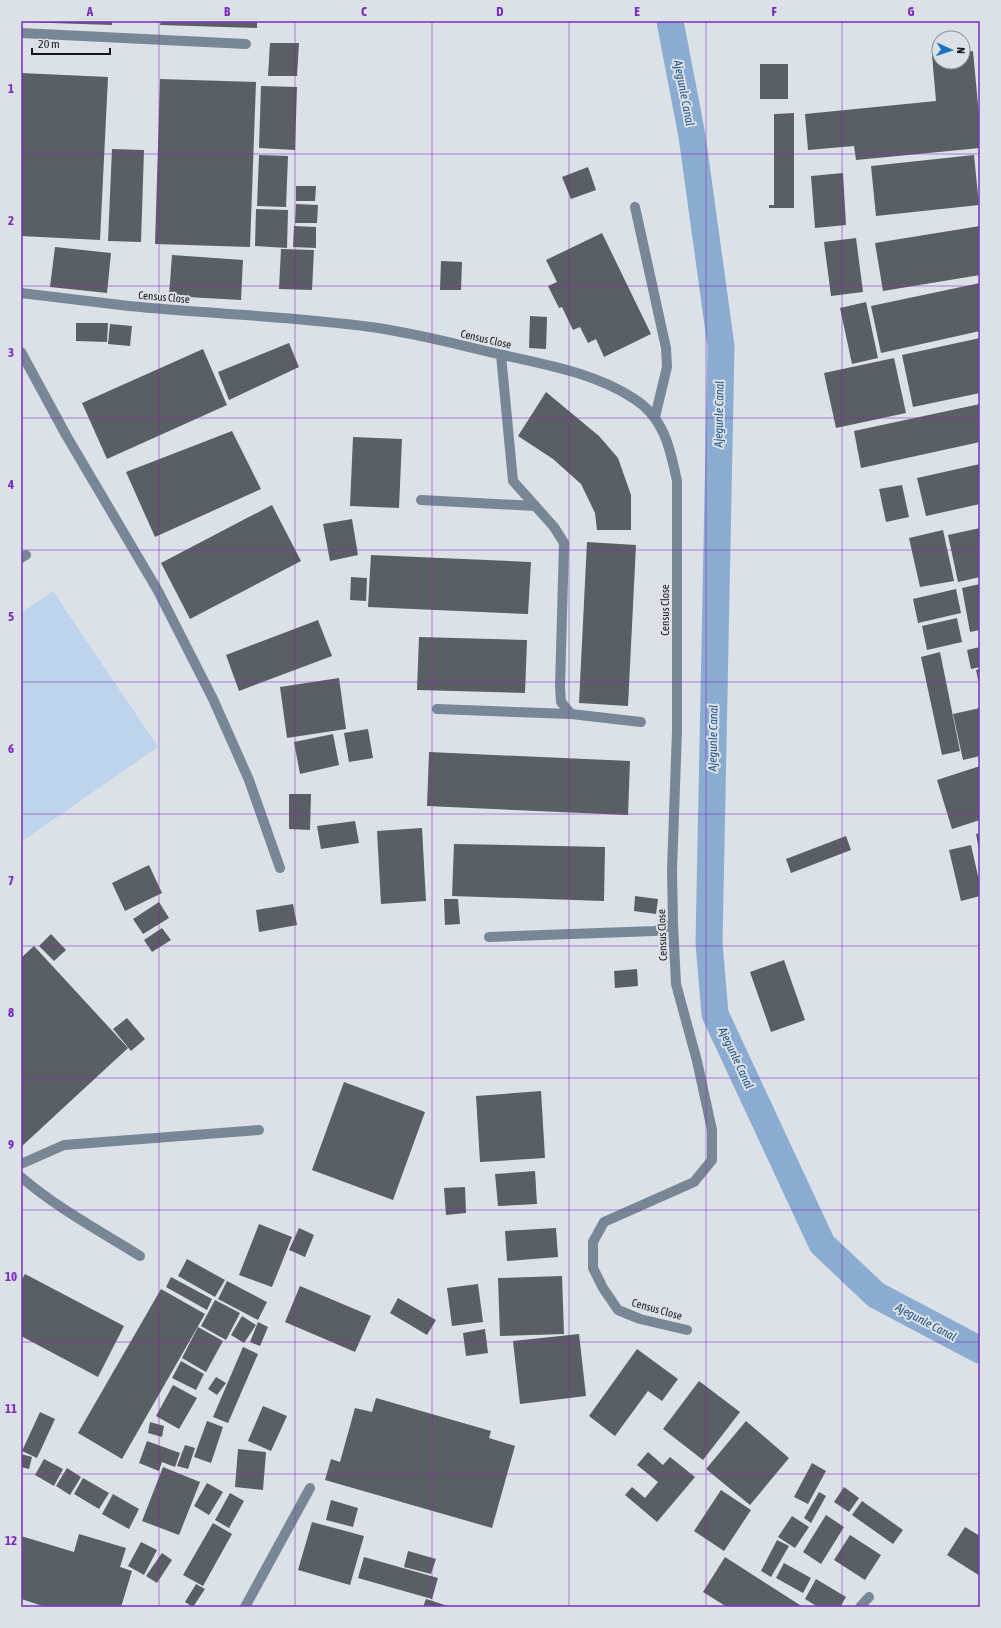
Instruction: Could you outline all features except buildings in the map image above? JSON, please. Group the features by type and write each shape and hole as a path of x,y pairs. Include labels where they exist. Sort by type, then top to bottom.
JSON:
{"street":[{"path":"21,33 246,44"},
{"path":"635,207 666,348 667,367 655,417"},
{"name":"Census Close","path":"21,293 129,306 327,322 373,327 416,335 552,367 598,380 634,398 655,417 669,445 677,481 677,731 672,870 676,984 697,1060 712,1130 712,1160 694,1182 604,1222 593,1242 593,1268 603,1288 618,1310 640,1319 687,1330"},
{"path":"21,352 66,435 158,591 213,699 249,780 280,868"},
{"path":"501,355 513,482 554,527 564,543 560,687 561,702 571,714"},
{"path":"421,500 535,506"},
{"path":"437,709 571,714 641,722"},
{"path":"489,937 655,931 673,924"},
{"path":"21,1164 64,1145 259,1130"},
{"path":"21,1177 84,1221 140,1256"},
{"path":"245,1607 310,1488"},
{"path":"860,1607 869,1597"}],"shaded area":[{"path":"53,591 158,747 21,842 21,613"}],"waterway":[{"name":"Ajegunle Canal","path":"670,21 692,136 721,346 709,943 715,1014 822,1244 876,1295 980,1350"}]}
